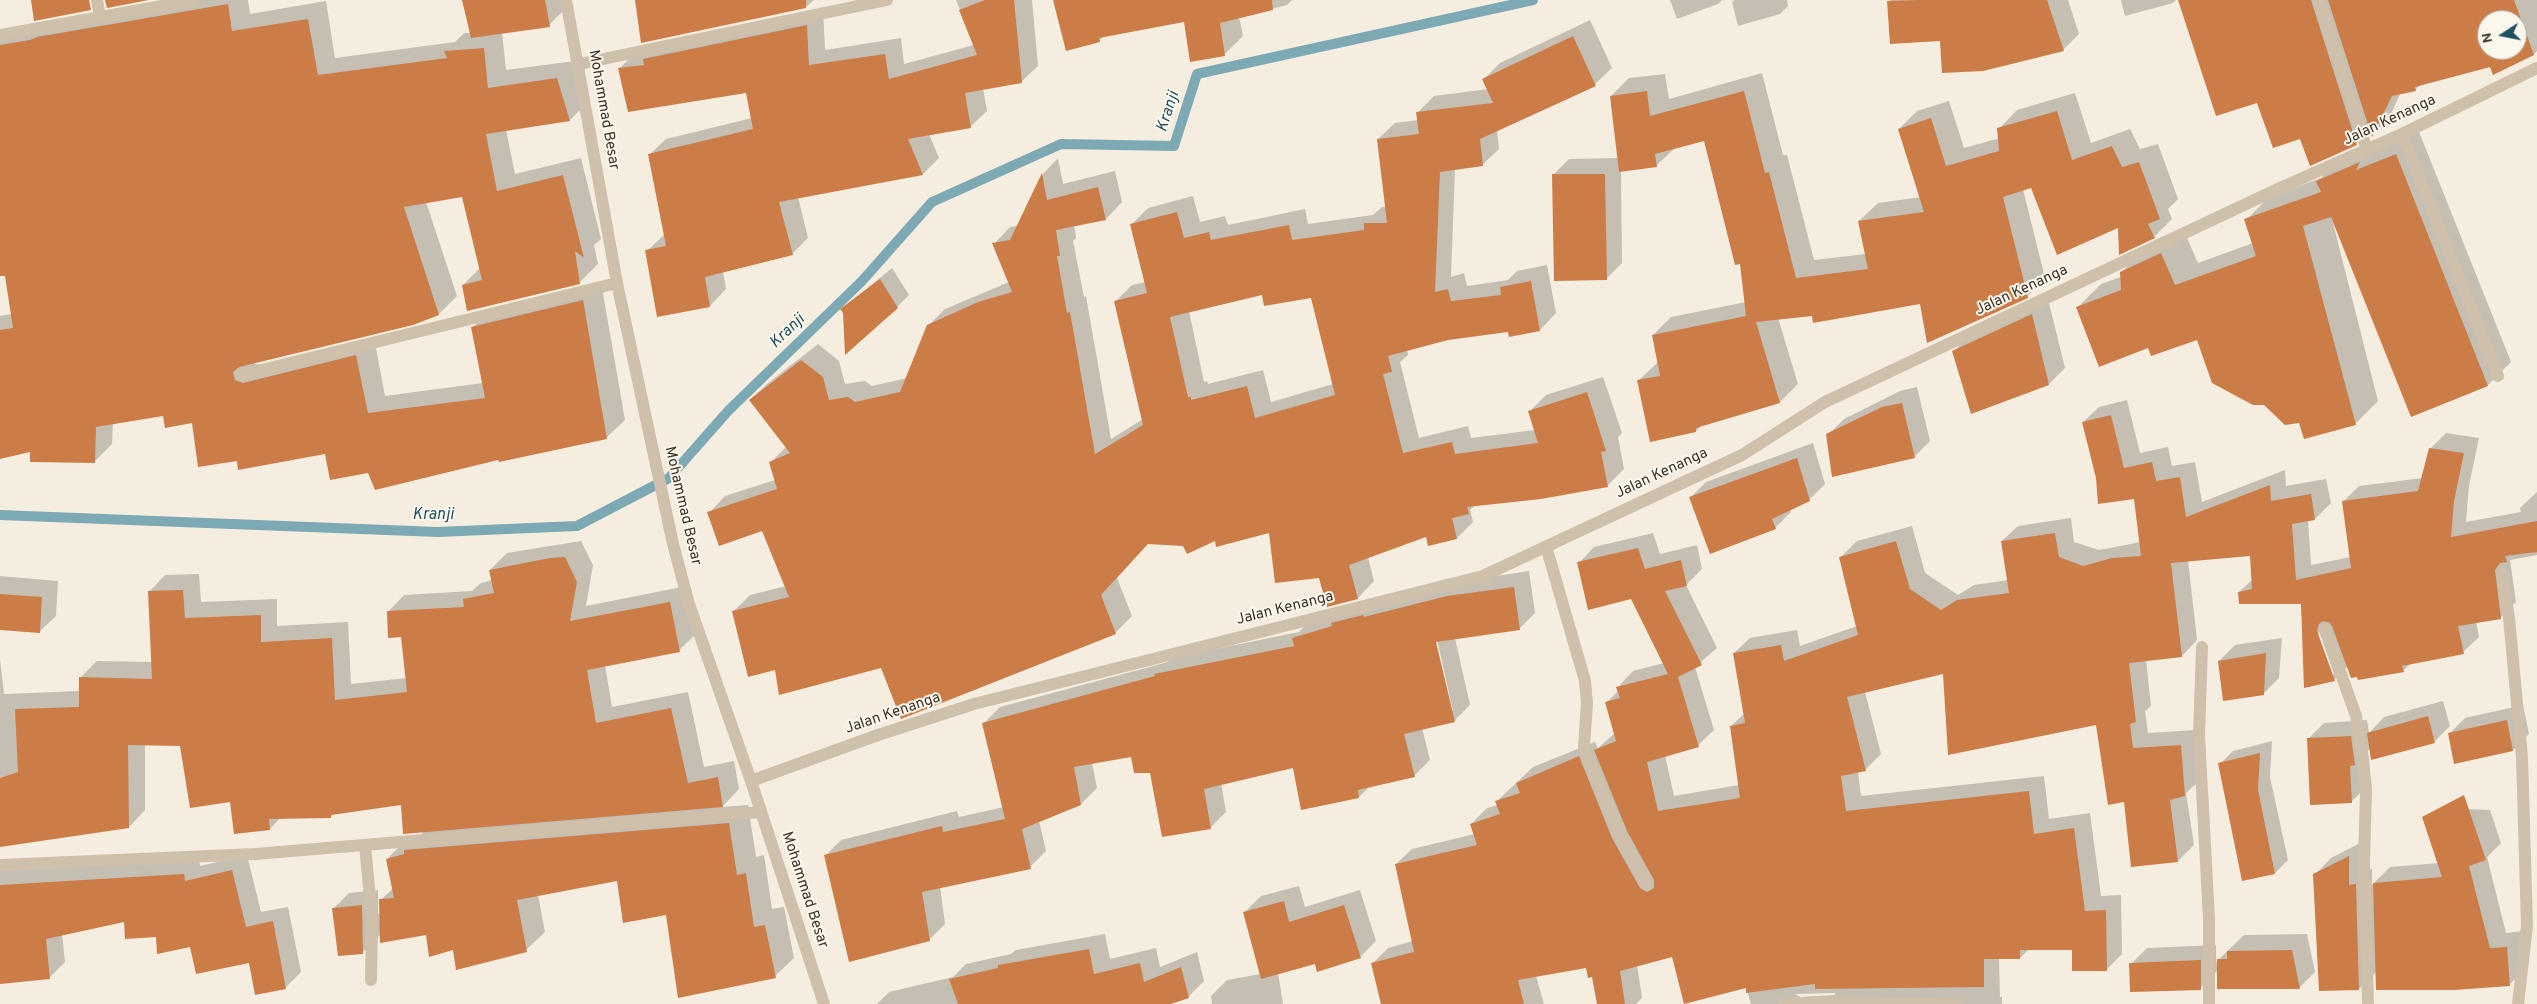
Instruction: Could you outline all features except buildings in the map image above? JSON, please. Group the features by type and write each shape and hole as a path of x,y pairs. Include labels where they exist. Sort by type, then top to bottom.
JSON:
{"street":[{"path":"97,0 100,17"},
{"path":"0,35 195,0"},
{"name":"Mohammad Besar","path":"566,0 617,282 668,523 689,604 751,781 824,1004"},
{"path":"579,64 887,0"},
{"path":"2319,0 2367,150"},
{"name":"Jalan Kenanga","path":"751,781 974,704 1483,576 1742,455 1825,402 2280,188 2402,134 2537,68"},
{"path":"2402,134 2498,376"},
{"path":"241,375 617,282"},
{"path":"1546,546 1585,681 1587,703 1584,747 1620,835 1647,884"},
{"path":"2502,573 2509,618 2522,757 2527,926 2518,1004"},
{"path":"2325,629 2356,716 2363,759 2366,790 2364,863 2368,1004"},
{"path":"2202,646 2198,735 2208,920 2209,1004"},
{"path":"0,865 255,854 761,812"},
{"path":"365,845 372,920 371,980"},
{"path":"1784,1004 1958,1004"}],"waterway":[{"name":"Kranji","path":"0,515 438,532 577,526 669,478 728,411 862,281 932,202 1061,144 1174,146 1197,74 1533,0"}]}
